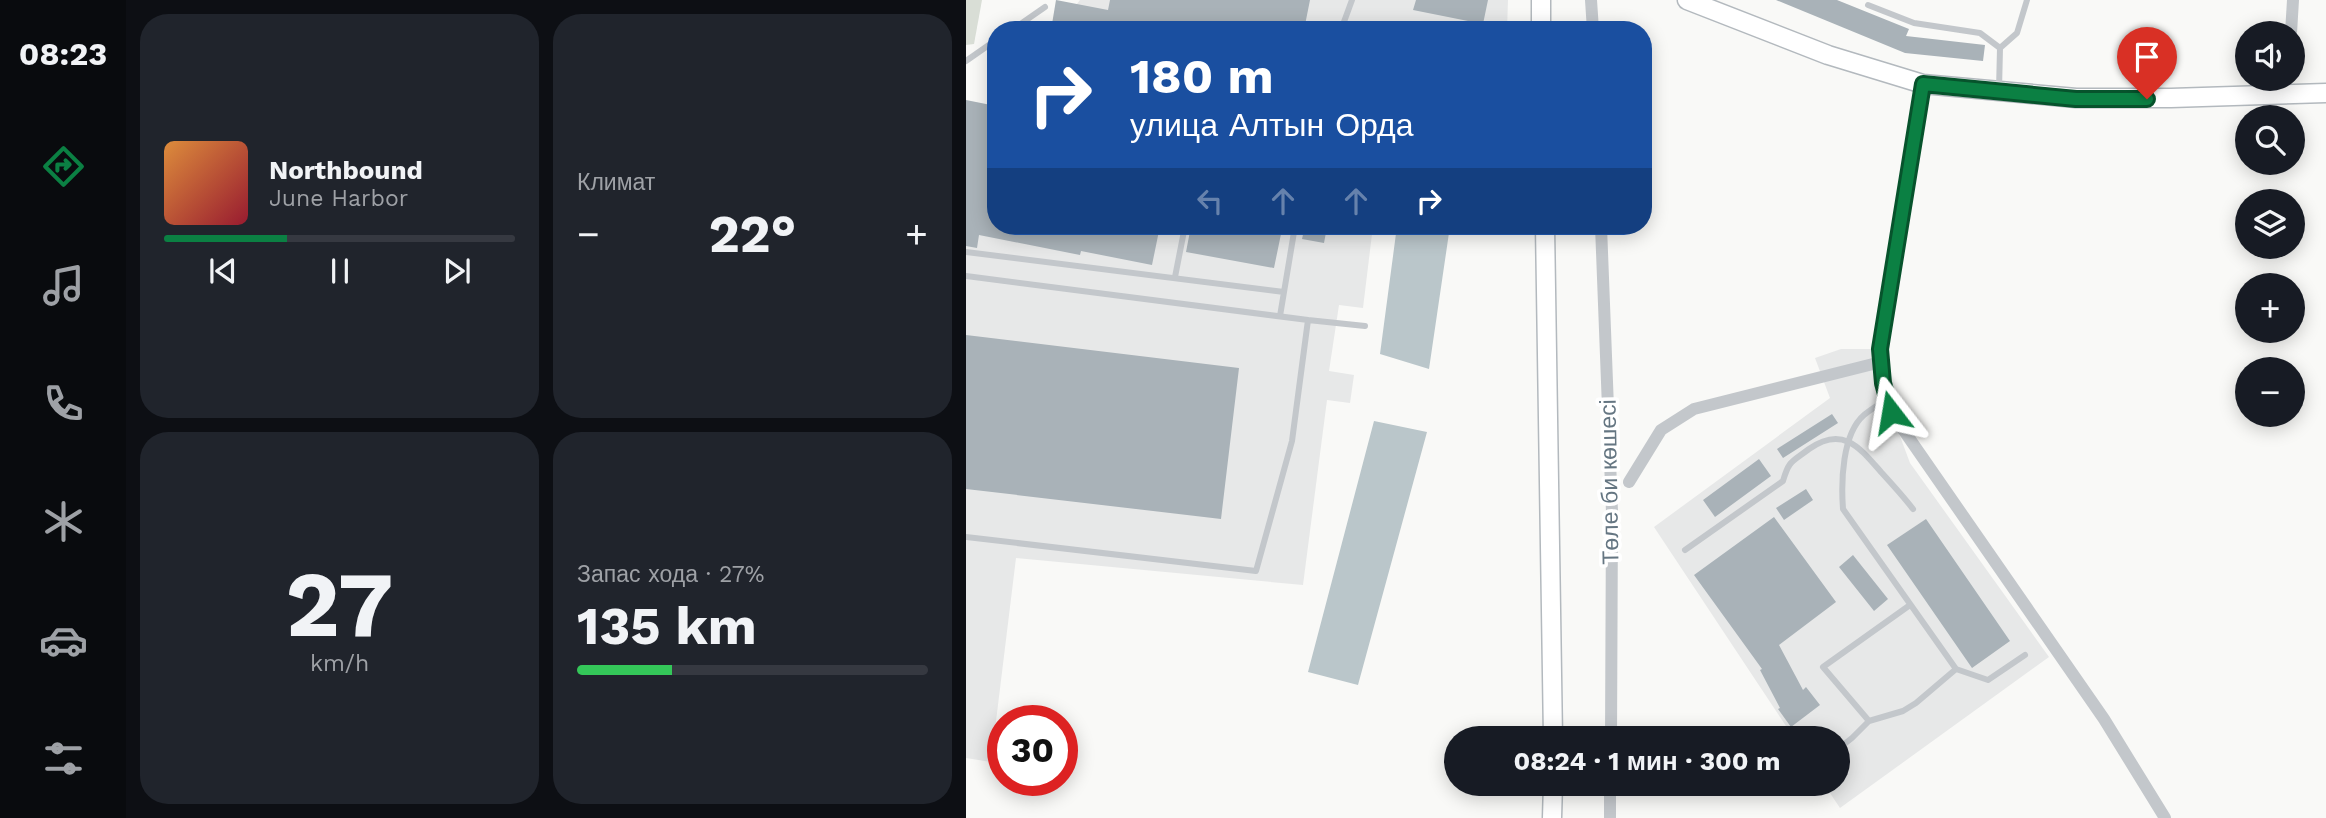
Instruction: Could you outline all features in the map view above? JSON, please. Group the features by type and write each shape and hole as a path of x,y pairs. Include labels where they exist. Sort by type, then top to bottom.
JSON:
{"main road":[{"path":"1541,0 1542,21"},
{"path":"1687,0 1828,55 1923,84 2076,99 2171,99 2240,91"},
{"path":"2305,91 2326,93"},
{"path":"1545,235 1553,726"},
{"path":"1552,818 1553,796"}],"street":[{"path":"1591,0 1592,21"},
{"path":"2292,21 2293,0"},
{"path":"1923,84 1880,349 1883,383 1891,412 2104,719 2165,818"},
{"name":"Төле би көшесі","path":"1601,235 1612,512 1611,726"},
{"path":"1629,482 1661,430 1694,409 1881,362"},
{"path":"1610,796 1610,818"}],"lane":[{"path":"1344,21 1352,0"},
{"path":"1999,92 2000,48 2017,33 2026,0"},
{"path":"1868,5 1914,23 1980,33 2000,48"},
{"path":"1025,21 1045,7"},
{"path":"966,61 987,46"},
{"path":"1175,277 1183,235"},
{"path":"1280,316 1294,235"},
{"path":"966,252 1284,292"},
{"path":"966,276 1365,326"},
{"path":"966,537 1256,571 1292,441 1308,320"},
{"path":"1887,399 1862,416 1848,441 1841,479 1843,509 1956,669 1988,680 2025,654"},
{"path":"1685,550 1783,481 1788,465 1815,445 1841,439 1865,452 1913,509"},
{"path":"1869,721 1823,667 1910,605"},
{"path":"1850,740 1869,721 1903,711 1916,703 1956,669"}],"shaded area":[{"path":"966,0 982,0 974,44 966,45"},
{"path":"1080,0 1508,0 1507,21 1064,21"},
{"path":"966,152 987,204 987,235 1372,235 1363,308 1339,305 1329,371 1354,375 1350,403 1327,400 1303,585 1016,558 998,705 987,705 987,761 966,758"},
{"path":"1396,235 1449,235 1429,369 1380,354"},
{"path":"1841,349 1880,349 1891,412 1910,463 2049,657 1840,808 1832,796 1850,796 1850,726 1786,726 1654,527 1830,398 1815,358"},
{"path":"1374,421 1427,432 1358,685 1308,672"}],"building":[{"path":"1056,0 1108,10 1110,0 1310,0 1306,21 1052,21"},
{"path":"1416,0 1488,0 1484,21 1468,21 1413,10"},
{"path":"1776,0 1837,0 1909,29 1906,36 1985,45 1983,61 1905,53"},
{"path":"966,100 987,104 987,235 1158,235 1152,265 1081,251 1080,255 979,235 977,248 966,246"},
{"path":"1189,235 1281,235 1274,268 1186,252"},
{"path":"1303,235 1326,235 1324,243 1302,239"},
{"path":"966,335 1239,368 1221,519 966,489"},
{"path":"1832,414 1838,423 1783,458 1777,449"},
{"path":"1759,459 1771,476 1715,517 1703,500"},
{"path":"1806,489 1813,500 1784,520 1776,508"},
{"path":"1774,517 1836,602 1779,645 1803,690 1806,687 1820,705 1790,726 1778,709 1780,708 1760,670 1762,669 1694,575"},
{"path":"1926,519 2010,641 1972,668 1887,545"},
{"path":"1853,555 1888,599 1874,611 1839,567"}],"route":[{"path":"1891,412 1883,383 1880,349 1923,84 2076,99 2147,99"}]}
